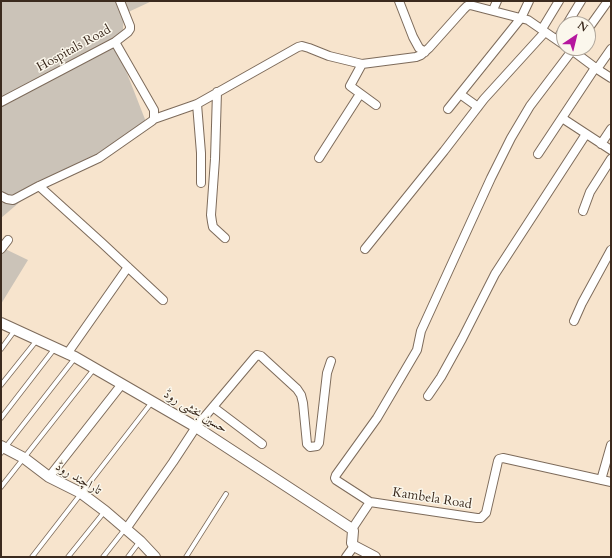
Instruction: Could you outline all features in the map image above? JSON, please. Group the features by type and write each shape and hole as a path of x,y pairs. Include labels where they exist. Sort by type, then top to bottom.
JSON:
{"street":[{"name":"Hospitals Road","path":"1,102 115,42 128,32 130,26 120,1"},
{"path":"399,1 413,37 419,48 425,52"},
{"path":"493,10 497,1"},
{"path":"448,109 521,18 529,1"},
{"path":"365,249 484,99 544,31 559,1"},
{"path":"572,16 581,1"},
{"path":"596,18 608,1"},
{"path":"1,196 13,200 99,158 154,119 197,104 298,47 302,46 328,56 362,64 416,57 425,52 467,6 470,5 528,20 556,39"},
{"path":"115,42 154,110 154,119"},
{"path":"538,154 596,68 611,49"},
{"path":"375,557 354,546 352,543 352,529 370,502 336,480 336,475 377,418 417,350 422,331 491,178 511,138 530,106 567,56"},
{"path":"581,56 611,78"},
{"path":"362,64 350,86 376,105"},
{"path":"217,92 211,215 214,227 225,238"},
{"path":"319,158 360,94"},
{"path":"460,94 478,107"},
{"path":"197,104 201,183"},
{"path":"562,118 611,150"},
{"path":"601,144 611,129"},
{"path":"428,396 441,377 459,345 495,274 586,134"},
{"path":"583,211 590,192 611,159"},
{"path":"39,186 163,300"},
{"path":"1,249 8,240"},
{"path":"574,320 611,250"},
{"path":"71,356 128,267"},
{"name":"حسین بخشی روڈ","path":"1,323 95,368 196,427 352,529"},
{"path":"126,529 196,427 257,356 261,356 297,389 301,395 307,444 310,447 317,446 319,443 327,373 331,361"},
{"path":"49,477 122,384"},
{"path":"213,407 262,444"},
{"path":"601,480 611,444"},
{"name":"تاراچند روڈ","path":"2,449 24,458 49,477 81,492 140,541 155,557"},
{"name":"Kambela Road","path":"370,502 481,518 486,513 498,461 499,459 503,458 611,482"},
{"path":"346,557 354,546"}],"lane":[{"path":"1,349 16,330"},
{"path":"1,385 37,340"},
{"path":"1,418 55,348"},
{"path":"2,449 71,356"},
{"path":"1,487 95,368"},
{"path":"32,557 152,402"},
{"path":"186,557 226,494"},
{"path":"68,557 105,511"},
{"path":"103,557 126,529"},
{"path":"128,557 140,541"}],"shaded area":[{"path":"1,1 152,1 124,14 121,58 148,127 21,201 1,218"},
{"path":"1,247 28,260 1,304"}]}
